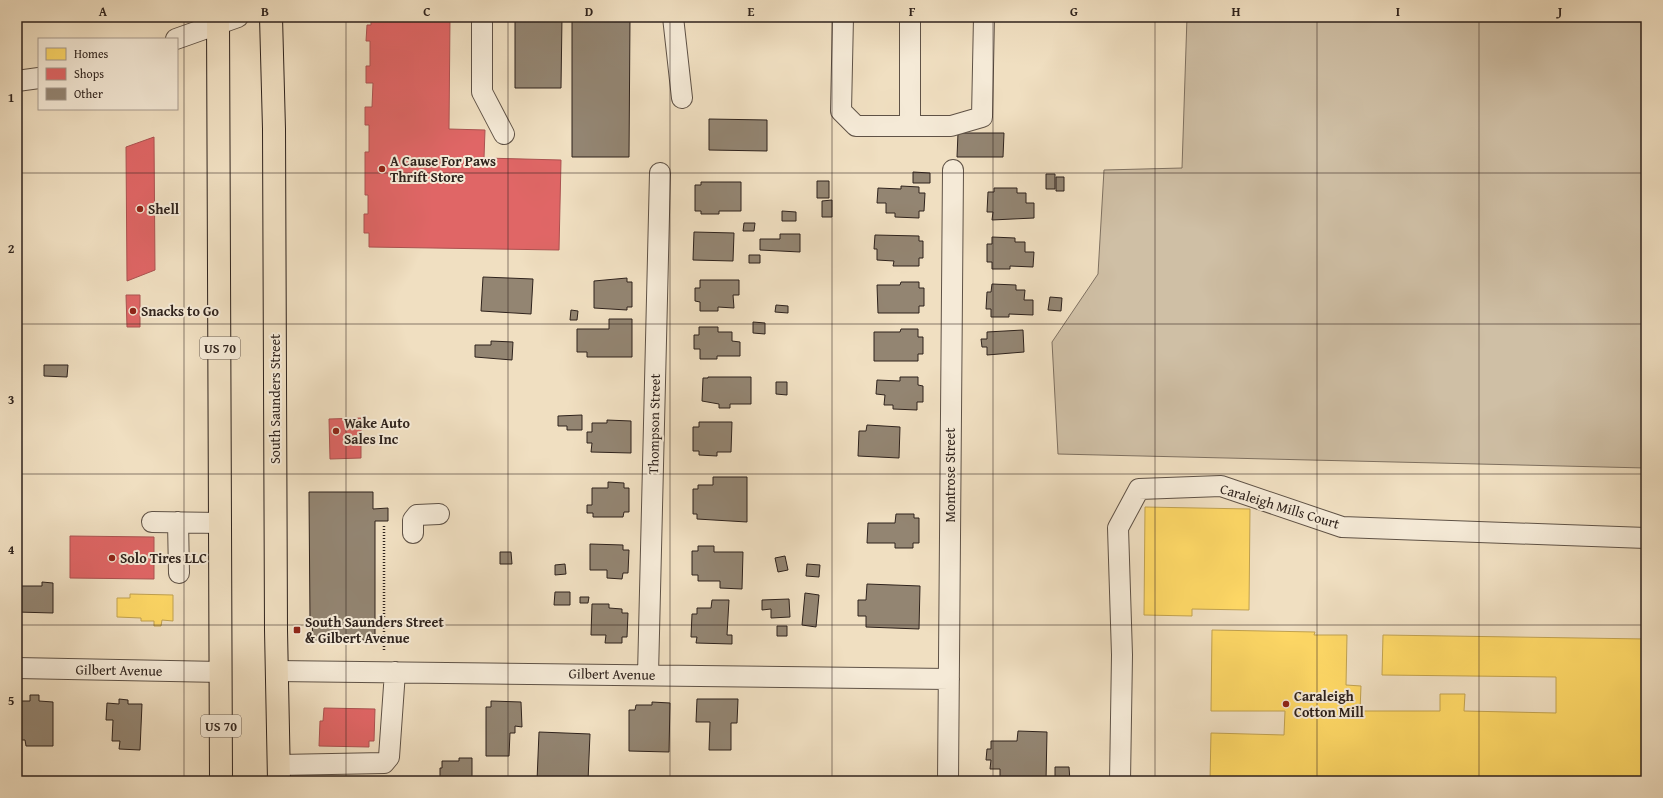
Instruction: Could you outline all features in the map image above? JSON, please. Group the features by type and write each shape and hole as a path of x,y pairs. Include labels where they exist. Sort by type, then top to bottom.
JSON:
{"main road":[{"name":"South Saunders Street","path":"271,17 274,129 276,671 279,773"},
{"name":"US 70","path":"218,20 221,781"}],"street":[{"path":"178,38 218,20 238,17"},
{"path":"482,17 482,92 504,134"},
{"path":"673,17 682,98"},
{"path":"843,17 841,111 856,126 951,126 982,117 984,17"},
{"path":"910,17 910,126"},
{"path":"17,81 38,78"},
{"name":"Montrose Street","path":"948,781 953,170"},
{"name":"Thompson Street","path":"648,675 660,173"},
{"name":"Caraleigh Mills Court","path":"1120,781 1122,655 1118,528 1139,489 1221,486 1342,527 1646,538"},
{"path":"413,533 413,520 417,514 439,514"},
{"path":"152,522 220,523"},
{"path":"178,522 179,573"},
{"name":"Gilbert Avenue","path":"17,668 221,672"},
{"name":"Gilbert Avenue","path":"276,671 949,679"},
{"path":"279,773 384,763 389,757 395,672"}],"path":[{"path":"384,524 384,650"}],"shaded area":[{"path":"1187,17 1646,17 1646,468 1058,454 1052,342 1098,274 1104,170 1182,168"}],"building: Homes":[{"path":"1145,507 1250,509 1249,610 1192,609 1192,616 1144,615"},
{"path":"130,594 173,595 173,621 162,620 161,626 154,626 154,621 141,621 141,618 117,617 117,598 130,598"},
{"name":"Caraleigh Cotton Mill","path":"1212,630 1315,632 1314,635 1347,635 1346,685 1361,686 1360,711 1440,711 1440,694 1465,694 1464,711 1556,713 1556,677 1382,675 1383,635 1646,639 1646,781 1210,781 1211,733 1284,735 1285,711 1211,711"}],"building: Shops":[{"path":"371,17 450,17 449,129 485,130 484,158 561,160 559,250 369,247 369,233 364,233 364,214 368,214 368,195 365,195 365,152 369,152 369,125 365,125 365,107 372,107 373,83 366,83 366,66 370,66 370,41 366,41 367,25 371,25"},
{"name":"Shell","path":"154,137 155,270 127,281 126,147"},
{"name":"Snacks to Go","path":"126,295 140,295 140,327 127,327"},
{"path":"361,418 361,458 330,459 329,419"},
{"name":"Solo Tires LLC","path":"70,536 154,537 154,579 70,578"},
{"path":"324,708 375,709 374,741 369,741 369,747 319,746 320,721 323,721"}],"building: Other":[{"path":"515,17 562,17 561,88 515,88"},
{"path":"572,17 630,17 629,157 572,157"},
{"path":"709,119 767,120 767,151 709,150"},
{"path":"958,133 1004,133 1003,157 957,157"},
{"path":"913,172 930,173 930,183 913,183"},
{"path":"1046,174 1055,174 1055,189 1046,189"},
{"path":"1056,177 1064,177 1064,191 1056,191"},
{"path":"817,181 829,181 829,198 817,198"},
{"path":"701,182 741,182 741,211 719,211 719,214 701,214 701,211 695,211 695,185 701,185"},
{"path":"901,186 919,187 919,193 925,193 924,211 919,211 919,218 895,217 895,213 886,213 886,203 877,203 878,188 901,189"},
{"path":"994,188 1017,188 1017,193 1026,193 1026,203 1034,203 1034,218 992,220 993,212 987,212 988,192 994,192"},
{"path":"832,200 832,217 822,217 822,201"},
{"path":"782,211 796,212 796,221 782,221"},
{"path":"744,223 755,223 754,231 743,231"},
{"path":"694,232 734,233 733,261 693,260"},
{"path":"780,234 800,234 800,252 760,250 760,239 780,239"},
{"path":"875,235 919,236 919,241 923,241 923,258 919,258 919,266 893,266 894,261 877,260 877,249 874,249"},
{"path":"992,237 1015,238 1015,242 1025,242 1025,252 1034,252 1033,267 1010,266 1010,269 992,269 992,262 987,262 987,244 992,244"},
{"path":"749,255 760,255 760,263 749,263"},
{"path":"483,277 533,279 531,314 481,311"},
{"path":"627,278 627,282 632,282 632,307 627,307 627,310 594,308 594,281"},
{"path":"700,280 739,280 739,295 733,295 734,308 718,307 718,311 700,311 700,302 695,301 695,288 700,288"},
{"path":"901,282 919,282 919,288 924,288 924,306 919,306 919,313 878,313 877,285 900,285"},
{"path":"992,284 1016,285 1016,290 1025,290 1024,300 1033,300 1033,315 1009,314 1009,317 991,317 991,309 986,309 987,292 991,292"},
{"path":"1050,297 1062,298 1061,311 1048,310"},
{"path":"776,305 788,306 788,313 775,312"},
{"path":"571,310 578,311 577,320 570,320"},
{"path":"609,319 632,319 632,357 587,357 587,352 577,352 577,329 609,329"},
{"path":"753,322 765,323 765,334 753,333"},
{"path":"699,327 718,327 718,332 732,332 732,341 740,342 740,356 717,356 717,359 700,359 700,349 694,349 694,335 699,335"},
{"path":"901,329 918,329 918,337 923,337 923,354 918,354 918,361 874,361 874,332 900,332"},
{"path":"1023,330 1024,352 987,355 987,347 982,347 981,339 987,339 987,332"},
{"path":"491,341 513,342 512,360 475,357 475,345 491,345"},
{"path":"44,365 68,365 67,377 44,376"},
{"path":"751,377 751,404 730,404 730,408 719,408 719,404 702,401 703,378"},
{"path":"900,377 918,377 918,385 923,386 923,402 917,402 917,410 893,409 893,405 884,405 885,395 876,394 877,380 900,381"},
{"path":"776,382 787,382 787,395 776,394"},
{"path":"582,415 582,430 567,430 567,426 558,426 558,416"},
{"path":"607,420 631,421 631,453 591,452 592,443 587,443 587,432 592,432 592,423 607,423"},
{"path":"699,422 732,422 731,452 717,452 717,456 699,455 699,451 693,451 693,427 699,427"},
{"path":"867,425 900,427 899,458 858,456 859,431 866,431"},
{"path":"713,477 747,477 747,522 697,519 697,514 693,514 693,489 698,489 698,485 713,485"},
{"path":"608,482 624,483 624,488 629,488 629,512 624,512 623,517 593,517 593,513 587,513 587,505 592,505 592,488 608,488"},
{"path":"309,492 373,492 373,509 388,508 388,521 375,521 375,640 313,640 312,622 310,622"},
{"path":"896,514 914,514 914,518 919,518 919,543 913,543 913,548 895,548 895,543 867,543 868,523 895,523"},
{"path":"590,544 623,545 623,550 629,550 628,573 623,573 622,579 607,578 607,570 590,570"},
{"path":"698,546 714,546 714,552 743,552 742,589 720,588 720,581 698,581 698,575 692,575 692,551 698,551"},
{"path":"500,552 511,552 512,564 500,564"},
{"path":"785,556 788,570 778,572 775,558"},
{"path":"565,564 566,574 555,575 555,565"},
{"path":"807,564 820,565 819,577 806,576"},
{"path":"42,582 53,583 53,613 17,612 17,586 42,586"},
{"path":"867,584 920,586 919,629 866,627 866,616 858,616 858,600 866,600"},
{"path":"555,592 570,592 570,605 554,605"},
{"path":"805,593 819,595 816,627 802,625"},
{"path":"580,597 589,597 588,603 580,603"},
{"path":"789,599 790,617 771,618 771,609 762,610 762,600"},
{"path":"712,600 729,600 727,635 732,635 732,644 696,643 697,637 691,637 692,614 697,614 697,608 711,608"},
{"path":"592,604 609,604 609,608 622,609 622,613 628,613 627,637 622,637 622,643 605,643 606,635 591,635"},
{"path":"777,626 787,626 787,636 777,636"},
{"path":"30,695 39,695 39,701 53,702 53,746 26,746 25,740 17,740 17,701 30,701"},
{"path":"119,699 128,700 128,704 142,704 140,750 119,749 120,741 112,741 113,720 106,720 107,703 119,704"},
{"path":"697,699 738,699 737,723 731,723 731,750 709,750 710,722 696,722"},
{"path":"491,701 521,702 522,727 515,726 515,733 510,733 509,756 486,756 486,707 491,707"},
{"path":"652,702 670,703 669,752 629,751 629,710 635,710 636,705 652,705"},
{"path":"1018,731 1047,732 1046,781 1000,781 1000,769 990,769 991,760 986,760 987,749 991,749 991,741 1017,741"},
{"path":"539,732 590,734 588,781 537,781"},
{"path":"459,758 472,758 472,778 459,778 459,781 440,781 440,768 442,768 442,761 459,761"},
{"path":"1055,767 1069,767 1070,781 1055,781"}],"place":[{"name":"A Cause For Paws Thrift Store","path":"382,169"},
{"name":"Shell","path":"140,209"},
{"name":"Snacks to Go","path":"133,311"},
{"name":"Wake Auto Sales Inc","path":"336,431"},
{"name":"Solo Tires LLC","path":"112,558"},
{"name":"South Saunders Street & Gilbert Avenue","path":"297,630"},
{"name":"Caraleigh Cotton Mill","path":"1286,704"}]}
